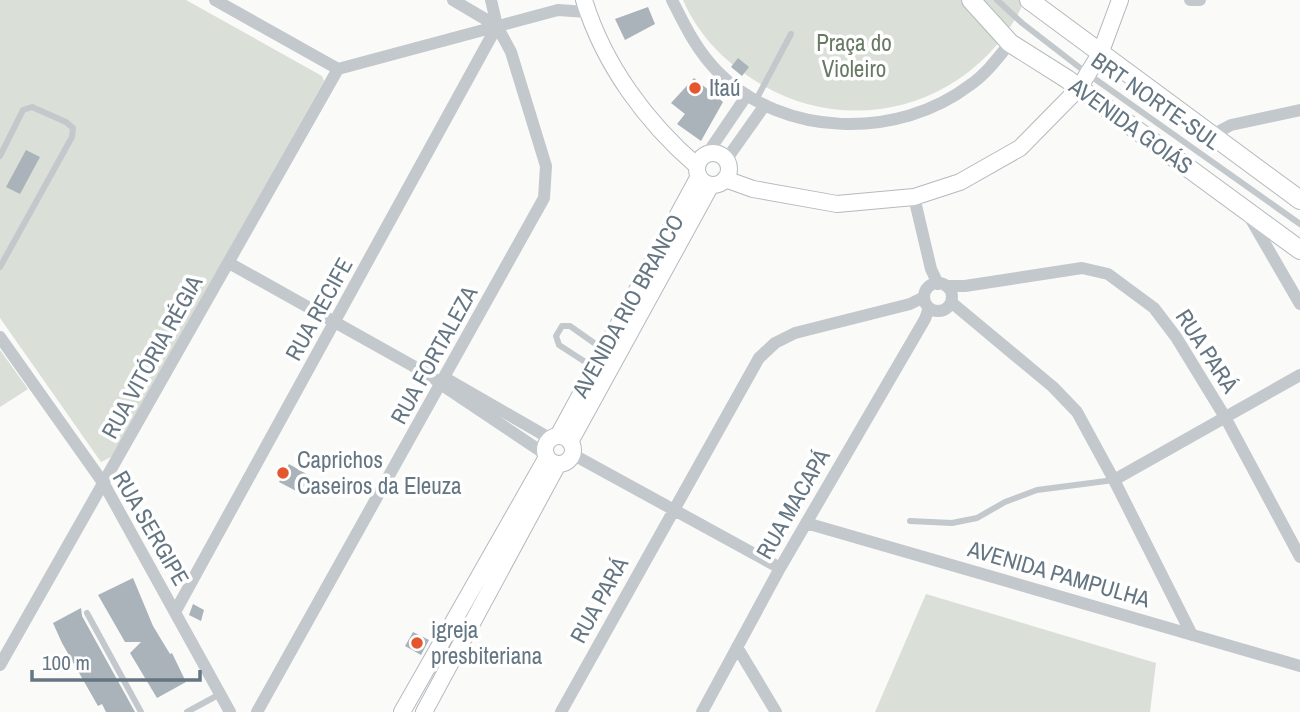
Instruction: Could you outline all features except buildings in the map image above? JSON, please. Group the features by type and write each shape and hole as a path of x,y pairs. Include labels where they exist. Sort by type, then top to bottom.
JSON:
{"main road":[{"name":"AVENIDA GOIÁS","path":"971,0 1010,43 1083,81 1298,248"},
{"name":"AVENIDA GOIÁS","path":"1032,2 1300,200"}],"street":[{"path":"215,0 338,69 558,10 585,6 596,36 624,86 670,142 708,172 753,189 837,204 914,197 960,182 1020,148 1083,81 1100,54 1120,0"},
{"path":"453,0 498,26"},
{"name":"RUA FORTALEZA","path":"257,712 544,198 546,166 511,52 498,26 491,0"},
{"path":"558,10 571,0"},
{"path":"672,0 695,45 719,73 756,100 802,118 836,124 868,123 902,117 948,100 985,74 1010,43"},
{"path":"1190,0 1200,0"},
{"name":"RUA RECIFE","path":"175,612 498,26"},
{"name":"RUA VITÓRIA RÉGIA","path":"0,665 338,69"},
{"path":"708,172 729,170 726,160 756,100"},
{"name":"AVENIDA RIO BRANCO","path":"402,712 557,449 593,367 708,172 756,100"},
{"path":"1212,135 1231,125 1300,110"},
{"name":"AVENIDA RIO BRANCO","path":"424,712 557,449 708,172"},
{"path":"914,197 938,301 1053,387 1077,412 1192,635"},
{"path":"1244,207 1300,304"},
{"name":"AVENIDA GOIÁS","path":"1277,263 1298,248"},
{"path":"229,263 443,381 529,435 780,568"},
{"name":"RUA PARÁ","path":"561,712 759,358 775,343 795,333 910,304 938,301 965,286 1082,268 1108,274 1154,308 1177,337 1225,417 1300,557"},
{"name":"RUA MACAPÁ","path":"702,712 780,568 938,301"},
{"name":"RUA SERGIPE","path":"0,337 104,484 220,694 224,710"},
{"path":"1114,480 1300,375"},
{"name":"AVENIDA PAMPULHA","path":"806,523 1300,666"},
{"path":"737,646 776,712"}],"lane":[{"name":"BRT NORTE-SUL","path":"997,0 1083,81 1300,224"},
{"path":"756,100 791,34"},
{"path":"0,156 23,110 32,107 66,122 73,128 72,137 0,267"},
{"path":"593,367 559,345 556,336 562,326 570,326 604,349"},
{"path":"910,521 964,521 1037,490 1114,480"},
{"path":"87,613 141,712"},
{"path":"187,712 220,694"}],"green space":[{"path":"0,0 186,0 322,76 324,81 113,456 101,462 0,318"},
{"name":"Praça do Violeiro","path":"683,0 1025,0 1003,37 975,67 941,89 904,104 865,110 825,108 786,97 748,76 710,43"},
{"path":"0,350 28,389 0,407"},
{"path":"926,594 1156,663 1150,712 875,712"}],"place":[{"name":"Itaú","path":"695,88"},
{"name":"Caprichos Caseiros da Eleuza","path":"283,473"},
{"name":"igreja presbiteriana","path":"417,643"}]}
